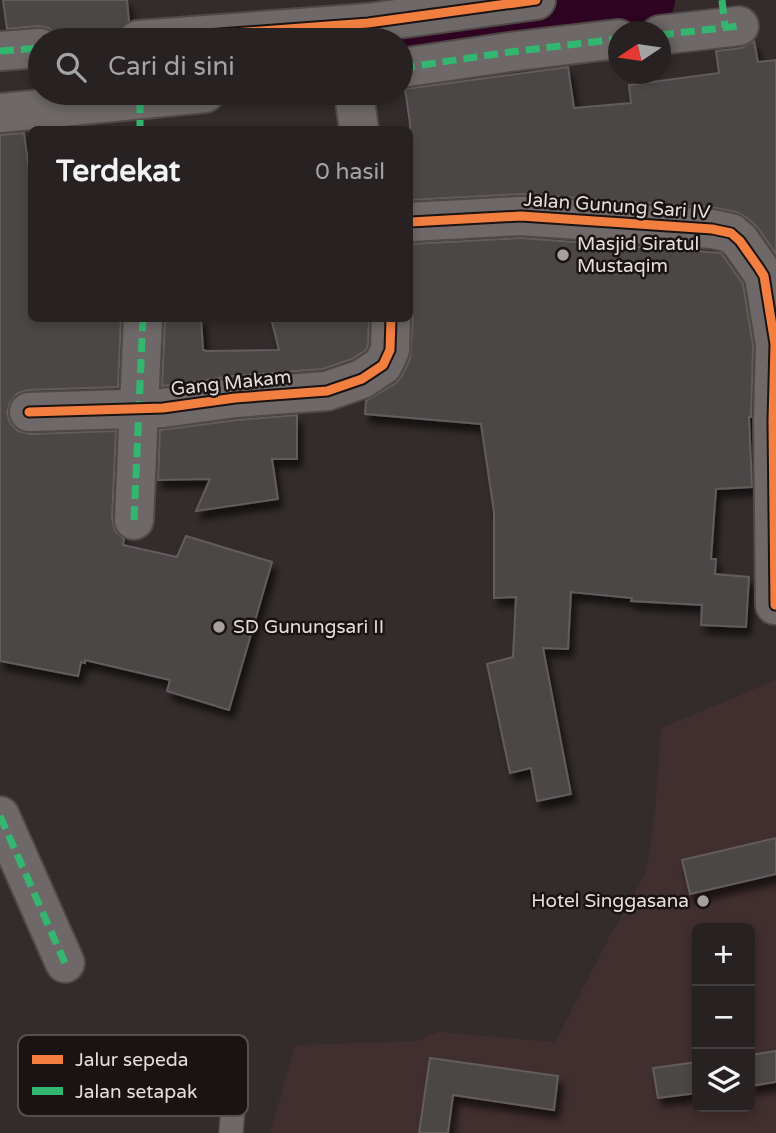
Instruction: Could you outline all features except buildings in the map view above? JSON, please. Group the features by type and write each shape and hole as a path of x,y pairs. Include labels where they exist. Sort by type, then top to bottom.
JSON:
{"street":[{"path":"195,28 256,15 369,23 536,0"},
{"path":"671,32 728,18"},
{"path":"413,66 608,41"},
{"path":"0,51 28,49"},
{"path":"0,113 140,114 168,105"},
{"path":"356,105 358,126"},
{"name":"Jalan Gunung Sari IV","path":"413,222 521,216 712,229 731,233 747,250 764,276 776,344 773,421 775,605"},
{"path":"134,520 143,322"},
{"name":"Gang Makam","path":"29,412 139,410 327,391 362,379 378,370 387,360 391,322"},
{"path":"0,816 65,963"}],"shaded area":[{"name":"Hotel Singgasana","path":"776,680 776,1133 270,1133 295,1045 417,1041 439,1032 555,1042 646,873 655,813 661,728"}],"waterway":[{"path":"413,37 641,0"}],"marked path":[{"path":"722,0 725,27"},
{"path":"671,34 739,26"},
{"path":"413,66 608,40"},
{"path":"0,51 28,49"},
{"path":"140,105 140,126"},
{"path":"134,520 143,322"},
{"path":"0,816 65,963"}],"cycle path":[{"path":"300,28 368,23 536,0"},
{"path":"413,222 521,216 712,229 731,233 740,241 764,276 775,344 775,605"},
{"path":"29,412 163,408 235,398 327,391 362,379 383,365 390,350 391,322"}],"place":[{"name":"Masjid Siratul Mustaqim","path":"563,255"},
{"name":"SD Gunungsari II","path":"219,627"},
{"name":"Hotel Singgasana","path":"703,901"}]}
